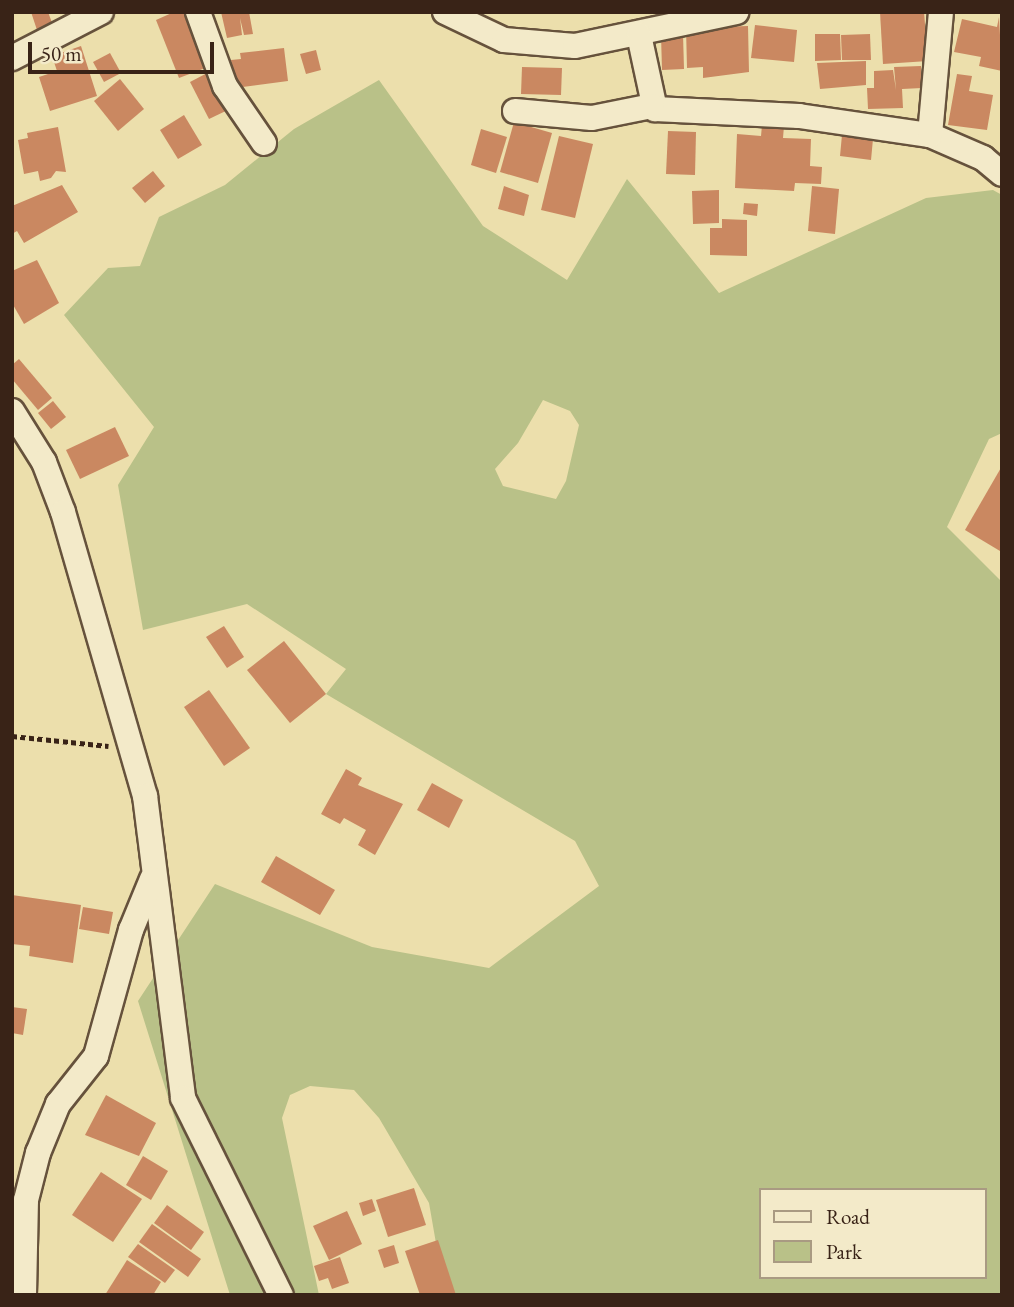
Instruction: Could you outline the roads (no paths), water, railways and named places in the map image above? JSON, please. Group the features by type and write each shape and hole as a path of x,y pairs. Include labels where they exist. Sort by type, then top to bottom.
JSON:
{"street":[{"path":"12,58 101,12"},
{"path":"198,12 225,86 264,143"},
{"path":"444,12 504,40 575,46 639,35 736,12"},
{"path":"930,135 941,12"},
{"path":"639,35 652,106"},
{"path":"515,111 592,118 652,106 663,111 799,116 930,135 983,158 1002,174"},
{"path":"12,411 44,462 63,512 145,796 152,878 183,1098 281,1295"},
{"path":"23,1295 26,1200 38,1153 58,1104 96,1056 131,930 152,878"}]}
